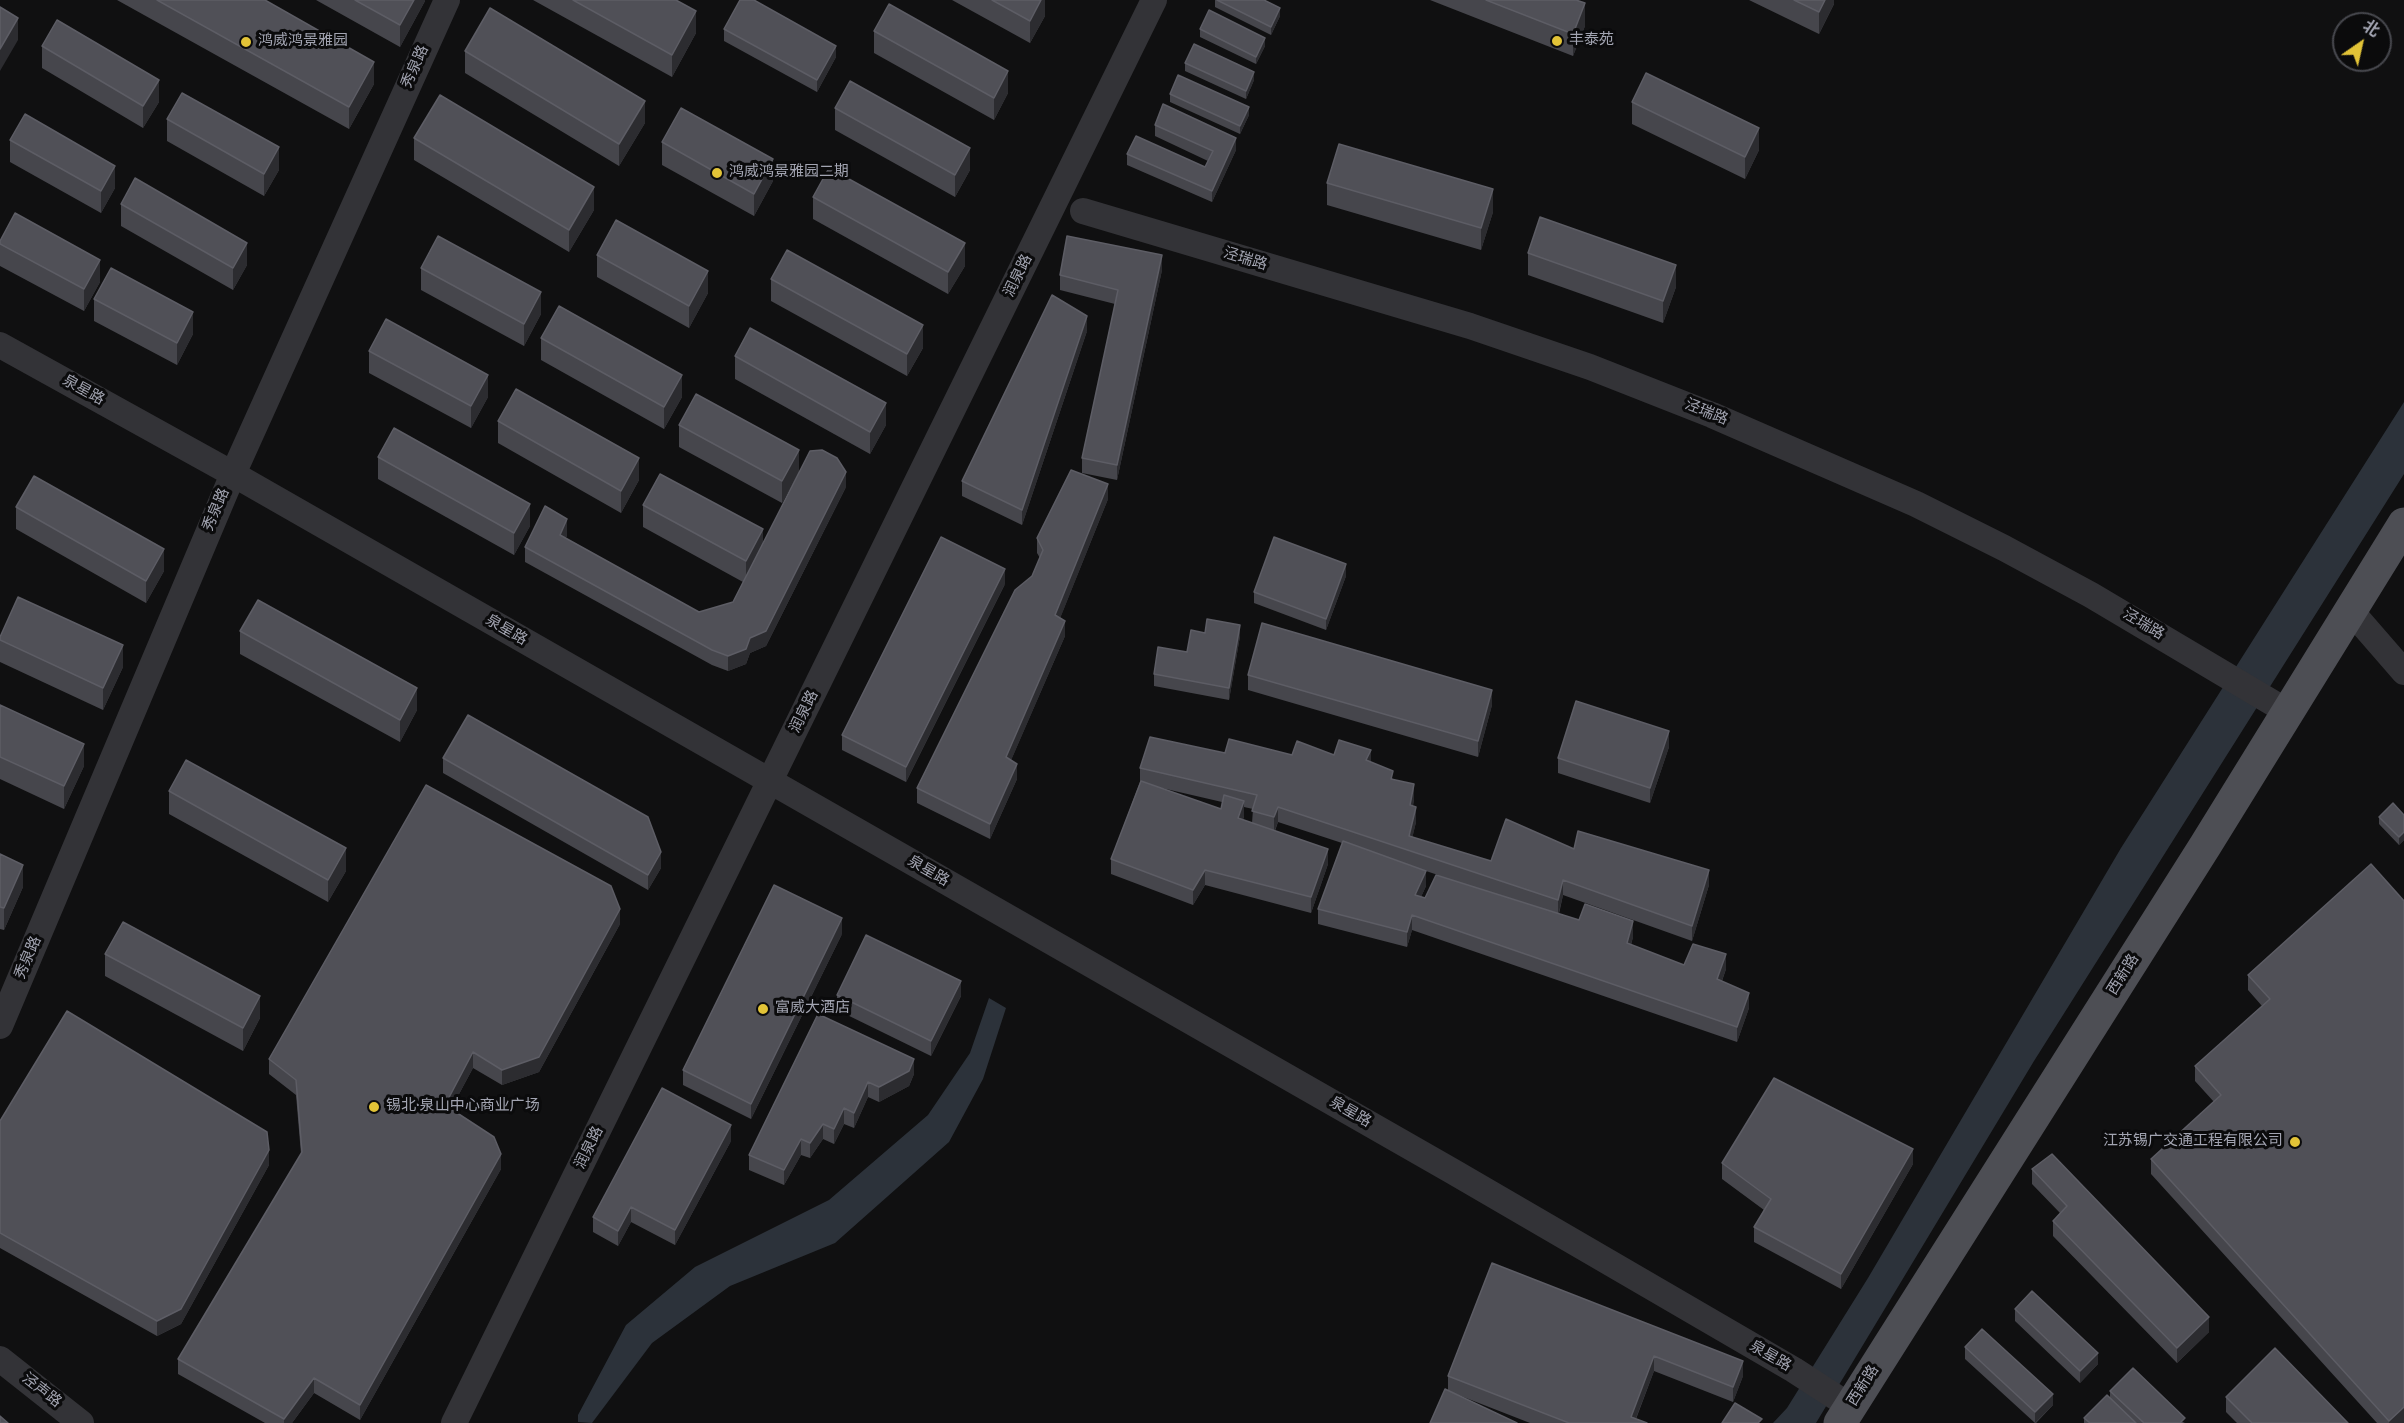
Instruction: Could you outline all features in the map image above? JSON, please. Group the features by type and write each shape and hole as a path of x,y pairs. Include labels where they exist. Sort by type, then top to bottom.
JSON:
{"main road":[{"name":"西新路","path":"1843,1410 2278,707 2350,611 2404,524"}],"street":[{"name":"秀泉路","path":"0,1026 233,474 447,0"},
{"name":"润泉路","path":"454,1423 1154,0"},
{"name":"泾瑞路","path":"1083,211 1470,326 1590,367 1712,415 1916,504 1994,543 2091,595 2278,707"},
{"name":"泉星路","path":"0,345 233,474 1442,1165 1794,1370 1843,1410"},
{"path":"2350,611 2404,672"},
{"name":"泾声路","path":"0,1359 81,1423"}],"shaded area":[{"path":"2404,402 2404,474 2034,1061 1816,1423 1773,1423 1787,1408 1868,1278 2121,848"},
{"path":"989,998 1006,1008 983,1079 949,1142 835,1243 730,1286 652,1343 592,1423 578,1422 578,1415 626,1325 695,1267 829,1200 928,1115 970,1053"}],"building":[{"path":"157,0 265,0 374,62 349,107"},
{"path":"355,0 414,0 400,25"},
{"path":"573,0 676,0 696,11 672,55"},
{"path":"740,0 754,0 836,46 817,80 724,29"},
{"path":"992,0 1041,0 1030,21"},
{"path":"1217,0 1264,0 1280,8 1271,27"},
{"path":"1486,0 1576,0 1585,3 1573,34"},
{"path":"1794,0 1825,0 1819,12"},
{"path":"889,4 1008,71 994,98 874,31"},
{"path":"0,7 18,18 0,49"},
{"path":"490,8 645,101 619,144 465,51"},
{"path":"1209,10 1265,38 1256,57 1200,29"},
{"path":"57,20 159,80 143,106 42,46"},
{"path":"1194,44 1254,72 1246,91 1185,63"},
{"path":"1646,73 1759,128 1745,157 1632,102"},
{"path":"1178,75 1249,107 1240,126 1170,94"},
{"path":"850,81 970,148 955,175 835,108"},
{"path":"182,93 279,147 264,174 167,119"},
{"path":"440,95 594,187 569,230 414,138"},
{"path":"1163,104 1236,138 1212,191 1127,154 1136,136 1205,167 1213,151 1155,125"},
{"path":"681,108 773,159 754,194 662,142"},
{"path":"25,114 115,166 101,191 10,140"},
{"path":"1339,144 1493,189 1481,228 1327,183"},
{"path":"829,168 965,243 948,272 813,197"},
{"path":"135,178 247,243 233,268 121,204"},
{"path":"15,213 100,260 84,289 0,244"},
{"path":"1540,217 1676,265 1663,301 1528,253"},
{"path":"616,220 708,271 689,306 597,255"},
{"path":"438,236 541,292 524,324 421,268"},
{"path":"1067,236 1162,255 1117,465 1082,458 1118,290 1060,275"},
{"path":"787,250 923,325 907,354 771,279"},
{"path":"111,268 193,312 177,343 94,299"},
{"path":"1052,295 1087,316 1022,510 962,481"},
{"path":"559,306 682,375 664,407 541,338"},
{"path":"386,319 488,375 471,406 369,351"},
{"path":"750,328 886,403 870,432 735,356"},
{"path":"516,389 639,458 621,491 498,421"},
{"path":"696,394 799,450 782,481 679,425"},
{"path":"394,428 530,504 514,533 378,457"},
{"path":"822,450 837,458 846,472 766,631 750,638 746,649 728,656 712,650 525,547 545,506 567,519 560,535 699,612 733,602 810,451"},
{"path":"1071,470 1108,484 1055,615 1065,621 1006,757 1017,764 990,824 917,788 1015,590 1032,576 1043,550 1037,538"},
{"path":"660,474 763,529 746,561 643,505"},
{"path":"34,476 164,549 146,581 16,507"},
{"path":"941,537 1005,569 906,767 842,735"},
{"path":"1274,537 1346,564 1326,619 1254,592"},
{"path":"18,597 123,645 103,688 0,640"},
{"path":"258,600 417,688 400,720 240,631"},
{"path":"1207,619 1240,625 1229,688 1154,674 1158,647 1187,652 1191,630 1205,633"},
{"path":"1262,623 1492,690 1478,741 1248,675"},
{"path":"1576,701 1669,731 1650,788 1558,758"},
{"path":"0,705 84,744 64,786 0,757"},
{"path":"468,715 648,817 661,852 648,875 443,758"},
{"path":"1150,737 1225,753 1229,739 1292,755 1297,741 1334,755 1339,740 1371,750 1366,760 1393,771 1391,779 1414,784 1410,805 1416,807 1409,836 1491,861 1506,819 1574,849 1578,831 1709,870 1692,926 1563,880 1558,900 1278,807 1274,817 1252,811 1257,795 1140,768"},
{"path":"186,760 346,848 328,880 169,791"},
{"path":"1141,781 1221,809 1224,795 1244,801 1238,818 1328,849 1311,897 1205,870 1193,890 1111,859"},
{"name":"锡北·泉山中心商业广场","path":"426,785 611,886 620,909 539,1057 502,1070 473,1052 445,1105 494,1137 501,1154 360,1405 314,1378 284,1419 178,1359 302,1152 296,1080 269,1059"},
{"path":"2393,803 2404,815 2404,832 2399,837 2379,817"},
{"path":"1343,841 1426,871 1415,895 1425,898 1436,875 1579,920 1585,904 1633,921 1627,943 1684,965 1693,944 1726,954 1717,979 1749,993 1737,1027 1412,915 1407,932 1318,909"},
{"path":"0,854 23,865 4,908 0,907"},
{"name":"江苏锡广交通工程有限公司","path":"2371,864 2404,901 2404,1407 2389,1421 2151,1159 2221,1095 2195,1066 2270,999 2248,975"},
{"name":"富威大酒店","path":"774,885 842,918 751,1104 683,1070"},
{"path":"123,922 260,996 243,1028 105,954"},
{"path":"866,935 961,981 931,1041 837,995"},
{"path":"67,1011 267,1132 269,1150 181,1309 157,1321 0,1233 0,1121"},
{"path":"818,1014 914,1059 909,1071 879,1087 868,1082 854,1113 844,1108 834,1129 823,1124 810,1143 801,1139 784,1170 749,1155"},
{"path":"1774,1078 1913,1149 1841,1274 1754,1227 1771,1199 1722,1163"},
{"path":"662,1088 731,1125 675,1230 631,1207 618,1231 593,1217"},
{"path":"2052,1154 2209,1317 2177,1348 2053,1221 2067,1206 2032,1169"},
{"path":"1492,1263 1743,1361 1733,1387 1654,1356 1631,1417 1647,1423 1569,1423 1448,1376"},
{"path":"2032,1291 2098,1353 2080,1371 2015,1309"},
{"path":"1982,1329 2053,1394 2035,1412 1965,1347"},
{"path":"2275,1348 2348,1423 2252,1423 2226,1397"},
{"path":"2133,1368 2185,1418 2180,1423 2144,1423 2110,1391"},
{"path":"1445,1389 1517,1423 1430,1423"},
{"path":"2107,1395 2136,1423 2090,1423 2084,1418"},
{"path":"1735,1403 1762,1419 1758,1423 1722,1423"},
{"path":"0,1416 8,1423 0,1423"}],"place":[{"name":"丰泰苑","path":"1557,41"},
{"name":"鸿威鸿景雅园","path":"246,42"},
{"name":"鸿威鸿景雅园二期","path":"717,173"},
{"name":"富威大酒店","path":"763,1009"},
{"name":"锡北·泉山中心商业广场","path":"374,1107"},
{"name":"江苏锡广交通工程有限公司","path":"2295,1142"}]}
